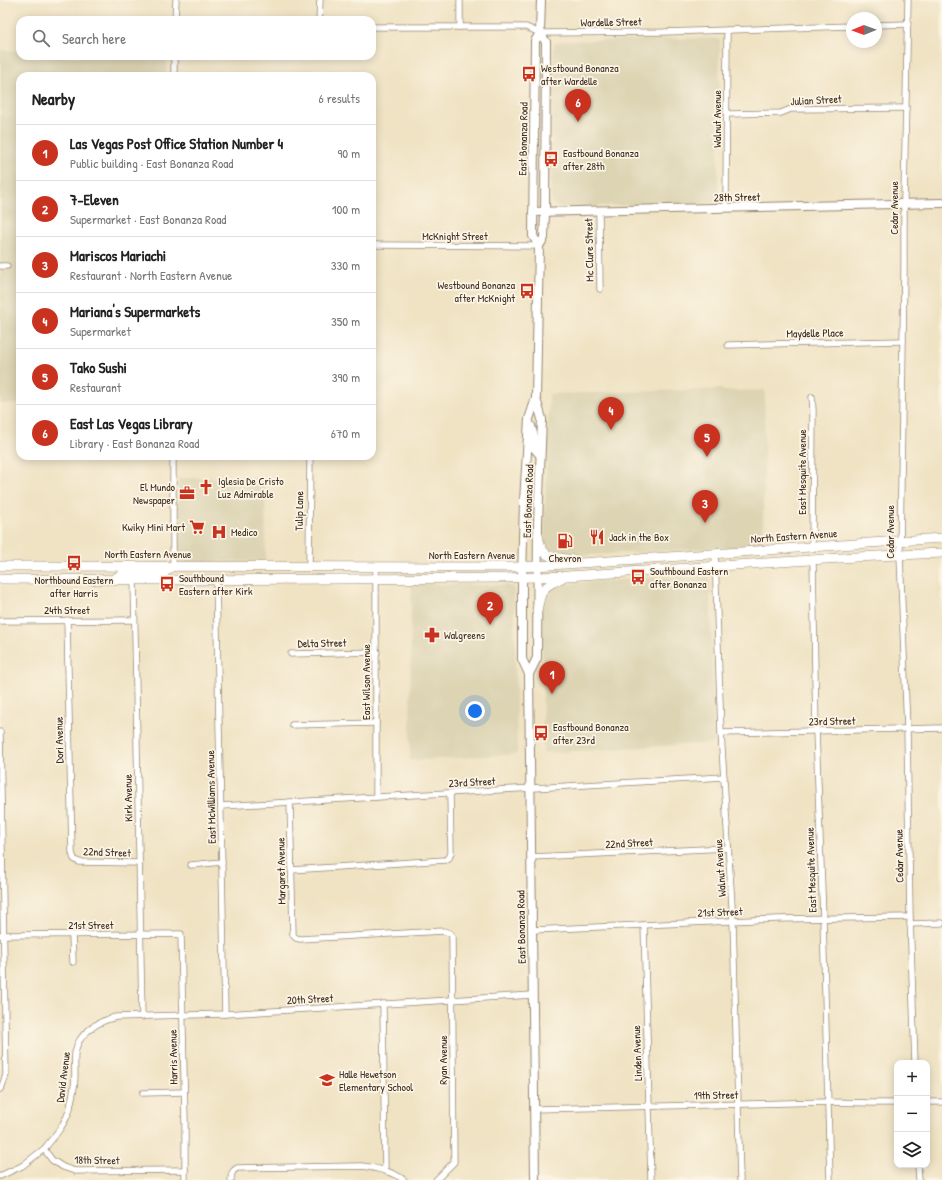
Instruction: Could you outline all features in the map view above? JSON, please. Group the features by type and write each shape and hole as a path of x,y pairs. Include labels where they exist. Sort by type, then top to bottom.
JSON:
{"main road":[{"name":"East Bonanza Road","path":"539,246 533,236 533,212 535,41 540,33 541,0"},
{"name":"East Bonanza Road","path":"529,674 537,658 537,567 542,420 536,398 539,246 544,238 545,212 546,42 540,33"},
{"name":"28th Street","path":"533,212 942,203"},
{"name":"East Bonanza Road","path":"535,1180 529,674 522,659 522,567 529,420 536,398"},
{"path":"529,420 535,441 534,448 540,455"},
{"path":"538,535 540,547 548,556 588,563"},
{"name":"North Eastern Avenue","path":"0,566 537,567 942,538"},
{"name":"North Eastern Avenue","path":"0,579 134,580 522,578 942,553"},
{"path":"647,571 651,565 675,563 681,557"},
{"path":"114,579 125,572 165,572 173,566"},
{"path":"216,579 219,574 272,567"},
{"path":"537,611 540,596 544,588 567,576"}],"street":[{"path":"175,16 176,0"},
{"path":"320,0 320,16"},
{"path":"460,0 460,27"},
{"name":"Cedar Avenue","path":"908,0 900,555 907,729 910,924 915,1060"},
{"path":"882,25 908,24"},
{"name":"Wardelle Street","path":"376,27 526,27 540,33 846,26"},
{"name":"Walnut Avenue","path":"726,208 727,30"},
{"path":"174,60 174,72"},
{"name":"Julian Street","path":"726,114 781,113 791,109 906,108"},
{"name":"Mc Clure Street","path":"599,211 600,289"},
{"name":"McKnight Street","path":"376,246 539,246"},
{"path":"0,266 7,266"},
{"name":"Maydelle Place","path":"728,345 903,342"},
{"name":"East Mesquite Avenue","path":"812,397 812,547"},
{"path":"173,460 173,566"},
{"name":"Tulip Lane","path":"309,567 310,460"},
{"name":"Walnut Avenue","path":"715,554 721,733 733,921 740,1180"},
{"name":"East Mesquite Avenue","path":"813,560 816,731 830,1180"},
{"name":"East Wilson Avenue","path":"376,567 376,797"},
{"name":"East McWilliams Avenue","path":"216,579 225,1014"},
{"name":"Kirk Avenue","path":"134,580 142,1017"},
{"name":"Dori Avenue","path":"67,620 72,853 74,859"},
{"name":"24th Street","path":"0,621 134,620"},
{"name":"Delta Street","path":"291,654 377,652"},
{"path":"292,725 376,723"},
{"name":"23rd Street","path":"721,733 942,728"},
{"path":"0,732 2,935 6,1075 0,1089"},
{"name":"23rd Street","path":"221,806 724,777"},
{"path":"291,870 445,860 449,858 451,853 450,793"},
{"name":"Margaret Avenue","path":"290,802 293,935 296,938 443,931 450,933"},
{"name":"22nd Street","path":"531,857 728,848"},
{"name":"22nd Street","path":"74,859 79,862 139,863"},
{"path":"191,865 222,862"},
{"name":"21st Street","path":"532,930 733,921 910,916"},
{"path":"910,924 942,923"},
{"name":"Linden Avenue","path":"644,925 650,1180"},
{"name":"Ryan Avenue","path":"436,1180 454,1162 452,936 450,933"},
{"name":"21st Street","path":"2,935 181,934"},
{"name":"Harris Avenue","path":"181,934 185,1180"},
{"path":"72,935 73,962"},
{"name":"20th Street","path":"90,1028 106,1019 116,1017 225,1014 533,995"},
{"path":"383,1004 385,1170"},
{"name":"David Avenue","path":"44,1149 56,1134 69,1109 74,1087 76,1052 81,1038 90,1028"},
{"path":"143,1093 184,1092"},
{"name":"19th Street","path":"534,1110 828,1102 894,1103"},
{"path":"930,1102 942,1102"},
{"path":"0,1176 22,1166 44,1149"},
{"name":"18th Street","path":"44,1149 52,1160 63,1167 75,1171 185,1170"},
{"path":"231,1180 231,1174 233,1170 237,1168 362,1166 385,1170 401,1177 404,1180"},
{"path":"918,1168 919,1180"}],"shaded area":[{"path":"714,38 720,41 717,201 713,203 558,207 554,205 551,196 554,44 561,41"},
{"path":"0,50 16,51 16,60 167,60 166,72 16,72 16,404 0,404"},
{"path":"722,389 723,391 765,390 763,546 570,556 558,556 547,550 544,542 549,394"},
{"path":"178,478 265,478 266,561 183,562 180,560 178,553"},
{"path":"705,574 710,577 714,743 543,753 542,600 548,589 560,584"},
{"path":"411,584 506,585 514,588 517,754 410,761"}],"place":[{"name":"Westbound Bonanza after Wardelle","path":"529,74"},
{"name":"East Las Vegas Library","path":"578,122"},
{"name":"Eastbound Bonanza after 28th","path":"551,159"},
{"name":"Westbound Bonanza after McKnight","path":"527,291"},
{"name":"Mariana's Supermarkets","path":"611,430"},
{"name":"Tako Sushi","path":"707,457"},
{"name":"Iglesia De Cristo Luz Admirable","path":"206,487"},
{"name":"El Mundo Newspaper","path":"187,493"},
{"name":"Mariscos Mariachi","path":"705,523"},
{"name":"Kwiky Mini Mart","path":"197,527"},
{"name":"Medico","path":"219,532"},
{"name":"Jack in the Box","path":"597,537"},
{"name":"Chevron","path":"565,541"},
{"name":"Northbound Eastern after Harris","path":"74,563"},
{"name":"Southbound Eastern after Bonanza","path":"638,577"},
{"name":"Southbound Eastern after Kirk","path":"167,584"},
{"name":"7-Eleven","path":"490,625"},
{"name":"Walgreens","path":"432,635"},
{"name":"Las Vegas Post Office Station Number 4","path":"552,694"},
{"name":"Eastbound Bonanza after 23rd","path":"541,733"},
{"name":"Halle Hewetson Elementary School","path":"327,1080"}]}
